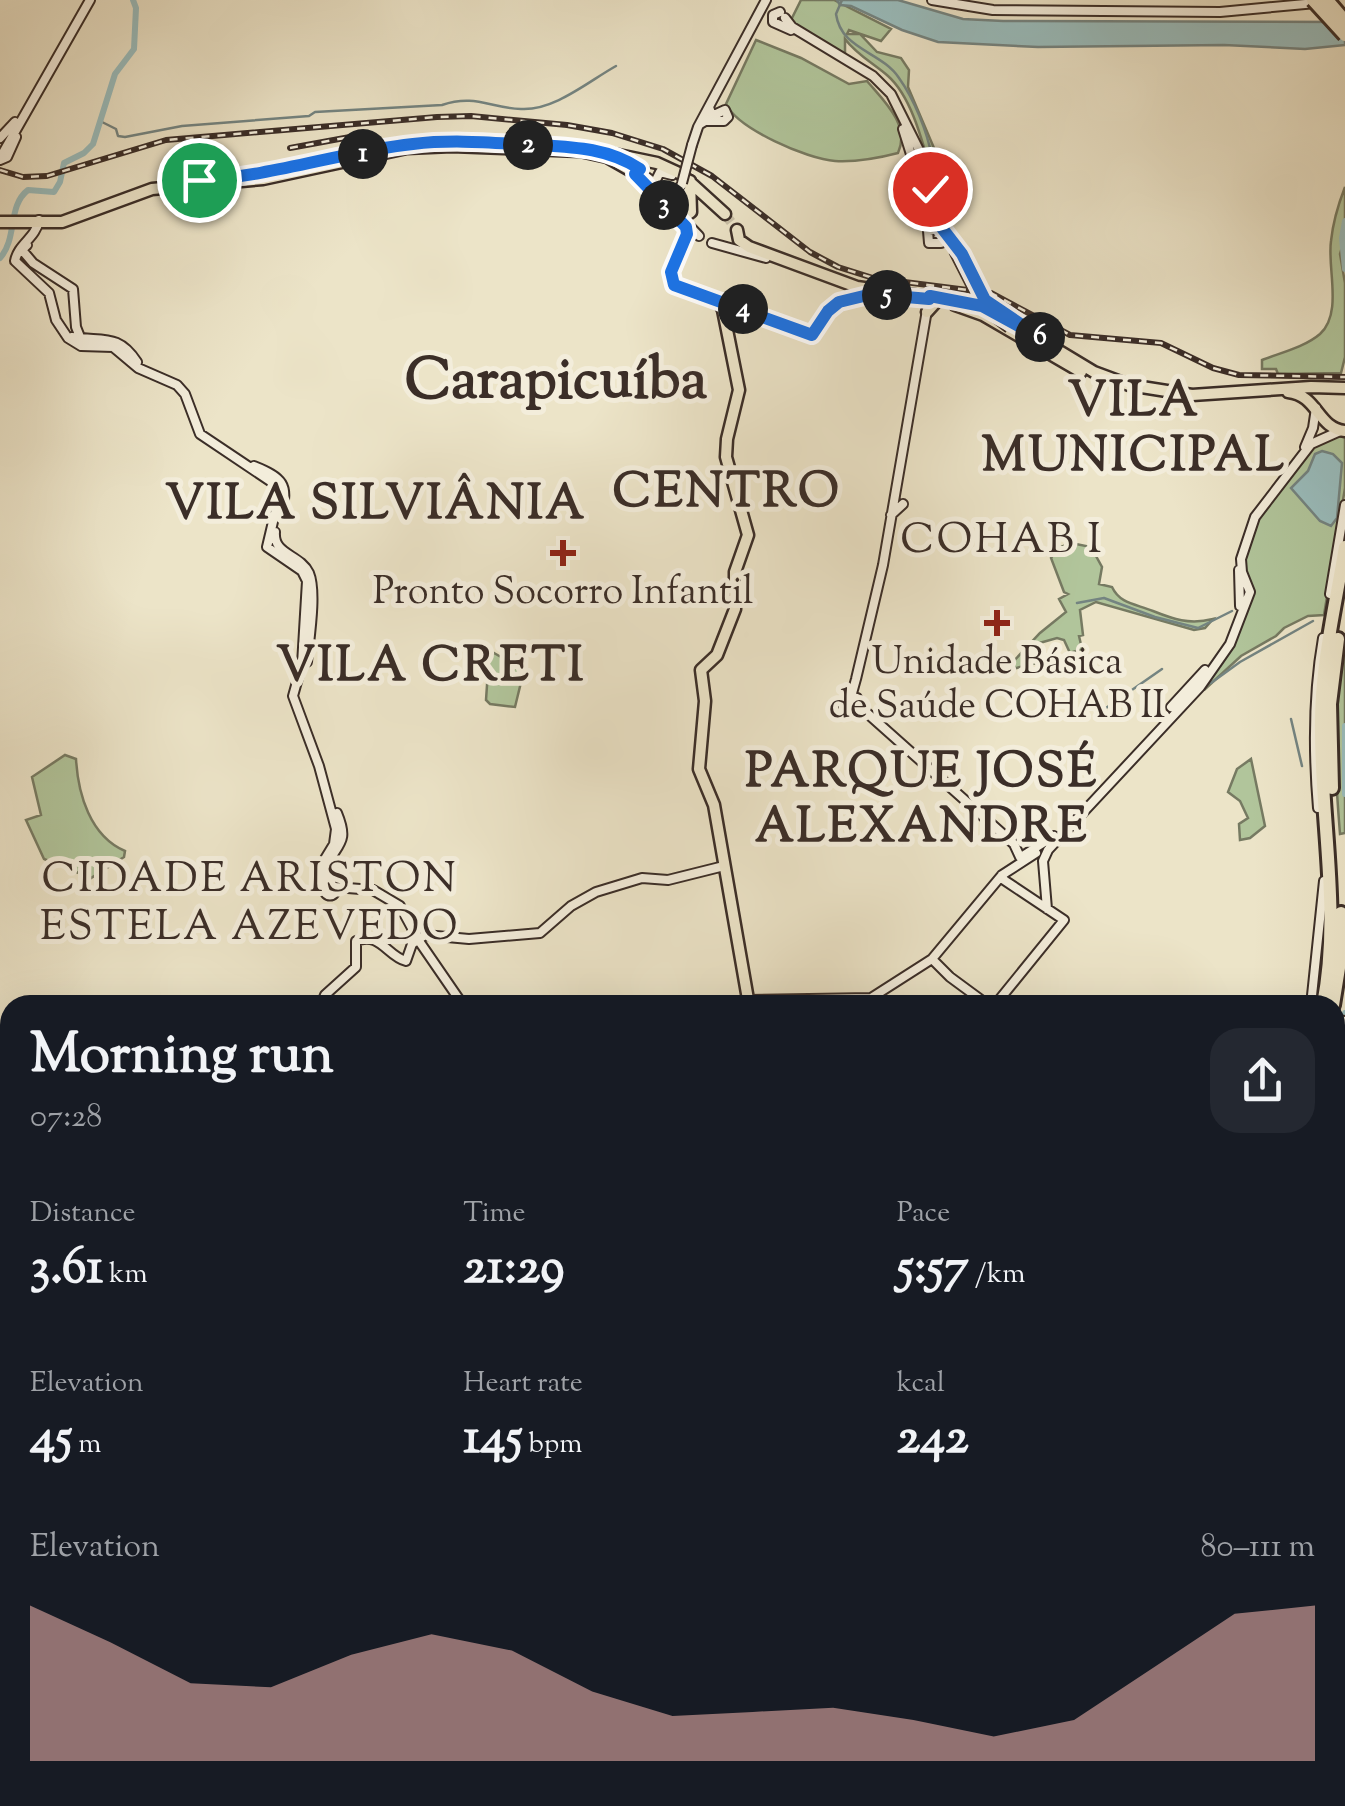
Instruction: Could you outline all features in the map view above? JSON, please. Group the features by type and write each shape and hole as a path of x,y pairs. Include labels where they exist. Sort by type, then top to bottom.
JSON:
{"highway":[{"path":"1326,0 1345,21"},
{"path":"1310,2 1345,35"},
{"path":"1324,995 1332,938 1332,898 1321,704 1345,548"},
{"path":"1333,995 1341,930 1330,704 1345,600"}],"main road":[{"path":"636,169 666,200 678,198 698,127 768,0 782,18 877,84 893,106 914,151 942,232 985,300 1044,340"},
{"path":"932,0 993,10 1220,12 1288,2 1344,2"},
{"path":"0,151 85,2"},
{"path":"698,127 704,121 724,121 729,116 723,110 712,116 710,105"},
{"path":"0,138 19,119"},
{"path":"0,159 9,154 19,119"},
{"path":"711,122 716,132"},
{"path":"0,159 11,133"},
{"path":"21,257 41,225 126,192 158,183 256,176 419,143 508,144 518,137 526,144 588,148 665,166 725,214"},
{"path":"9,220 41,225 72,220 152,189 263,179 416,147 588,152 636,169 664,196"},
{"path":"611,154 670,193 685,182"},
{"path":"636,169 665,166"},
{"path":"636,169 699,236"},
{"path":"655,182 657,174 664,172 686,184 688,195 677,209 687,234 671,272 672,283 677,286 812,335 831,307 862,293"},
{"path":"682,219 691,212 685,182"},
{"path":"737,230 741,242 760,254"},
{"path":"712,242 760,254 862,293 982,306 1106,378 1152,391 1192,394 1339,389"},
{"path":"956,249 983,308 1062,361"},
{"path":"21,257 34,277 38,274 33,262"},
{"path":"21,257 73,289 82,342"},
{"path":"21,257 51,295 56,320 74,343 122,348 138,368 181,388 198,430 284,486 286,495 273,546 306,577 302,664 293,696 319,766 336,829 336,840 320,867 332,888 374,895 395,908 454,995"},
{"path":"41,285 41,275 53,276"},
{"path":"931,302 983,315 1104,382 1163,396 1300,394 1316,408 1323,422 1343,432"},
{"path":"931,302 855,700 1014,844 1034,851 1044,862"},
{"path":"724,305 739,390 727,436 726,458 748,535 734,572 735,609 716,655 701,670 705,702 699,770 714,806 748,995"},
{"path":"874,995 932,959 1002,875 1057,833 1199,681 1226,644 1238,616 1244,588 1239,554 1250,522 1315,435 1320,394 1339,389"},
{"path":"1280,392 1289,403"},
{"path":"1315,435 1343,432"},
{"path":"898,481 904,491"},
{"path":"891,516 904,504"},
{"path":"1312,995 1324,885 1314,745 1315,690 1345,505"},
{"path":"1047,909 1044,862 1056,840 1189,691"},
{"path":"1014,844 1018,861"},
{"path":"325,995 357,965 356,941 374,939 402,958 416,940 432,934 469,939 540,933 584,898 636,879 668,880 724,866"},
{"path":"1000,995 1064,920 1002,875"},
{"path":"1035,901 1045,895"},
{"path":"932,959 978,995"},
{"path":"920,966 940,968"}],"green space":[{"path":"801,0 834,0 891,29 881,41 849,30 847,34 860,34 877,52 901,58 909,70 908,87 934,148 938,177 933,179 916,124 897,85 845,39 845,54 790,22"},
{"path":"756,40 849,84 867,81 898,123 898,153 850,161 823,159 791,149 744,123 726,104"},
{"path":"1345,187 1345,237 1340,254 1345,283 1345,357 1341,373 1278,374 1276,369 1262,369 1262,360 1307,343 1327,325 1333,302 1332,234"},
{"path":"1345,435 1345,488 1324,615 1308,616 1284,628 1241,656 1204,690 1222,660 1252,588 1242,570 1253,523 1313,442"},
{"path":"1071,543 1091,547 1102,567 1099,584 1112,587 1124,600 1182,620 1213,619 1205,628 1194,630 1096,602 1080,610 1082,649 1070,653 1064,640 1057,638 1036,644 1040,662 997,673 993,664 999,670 1006,662 1010,665 1066,612 1059,599 1068,594 1051,558 1058,548"},
{"path":"1342,644 1345,833 1340,834 1335,715"},
{"path":"494,653 524,670 515,707 486,700 489,656"},
{"path":"65,755 76,759 83,800 95,825 125,851 124,857 91,878 44,859 26,820 41,815 32,777"},
{"path":"1251,759 1265,826 1250,838 1240,840 1239,824 1248,818 1240,801 1228,792 1237,769"}],"water":[{"path":"837,0 898,0 963,19 1003,21 1345,22 1345,45 1305,49 1224,45 1038,47 938,42 840,5"},
{"path":"1315,454 1333,454 1342,463 1337,518 1331,526 1320,521 1291,488 1308,471"}],"waterway":[{"path":"0,258 22,197 28,190 54,192 64,163 93,144 115,74 134,49 133,0"},
{"path":"842,0 836,14 845,35 891,69 915,105 942,202"},
{"path":"100,121 125,137 182,126 464,101 533,108 558,100 616,66"},
{"path":"1345,221 1345,269"},
{"path":"1077,603 1104,598 1198,628 1232,611"},
{"path":"1211,683 1313,621"},
{"path":"1106,708 1162,669"},
{"path":"1291,719 1302,766"},
{"path":"1345,726 1345,794"}],"tunnel":[{"path":"665,196 679,211"},
{"path":"725,214 737,230"}],"railway":[{"path":"0,170 23,177 47,176 166,140 437,117 471,116 567,125 612,133 663,149 712,176 810,252 838,267 873,278 991,293 1070,335 1161,343 1213,368 1239,375 1345,377"},
{"path":"290,148 350,137"}],"place":[{"name":"Pronto Socorro Infantil","path":"563,553"},
{"name":"Unidade Básica de Saúde COHAB II","path":"997,623"}],"district":[{"name":"Carapicuíba","path":"556,383"},
{"name":"VILA MUNICIPAL","path":"1134,430"},
{"name":"CENTRO","path":"727,494"},
{"name":"VILA SILVIÂNIA","path":"376,506"},
{"name":"COHAB I","path":"1002,542"},
{"name":"VILA CRETI","path":"431,668"},
{"name":"PARQUE JOSÉ ALEXANDRE","path":"922,802"},
{"name":"CIDADE ARISTON ESTELA AZEVEDO","path":"250,905"}],"route":[{"path":"199,180 262,175 419,143 588,148 611,154 640,169 635,174 686,227 687,234 671,272 674,285 812,335 834,304 872,294 974,302 1044,340 985,300 962,254 942,228 930,189"}]}
